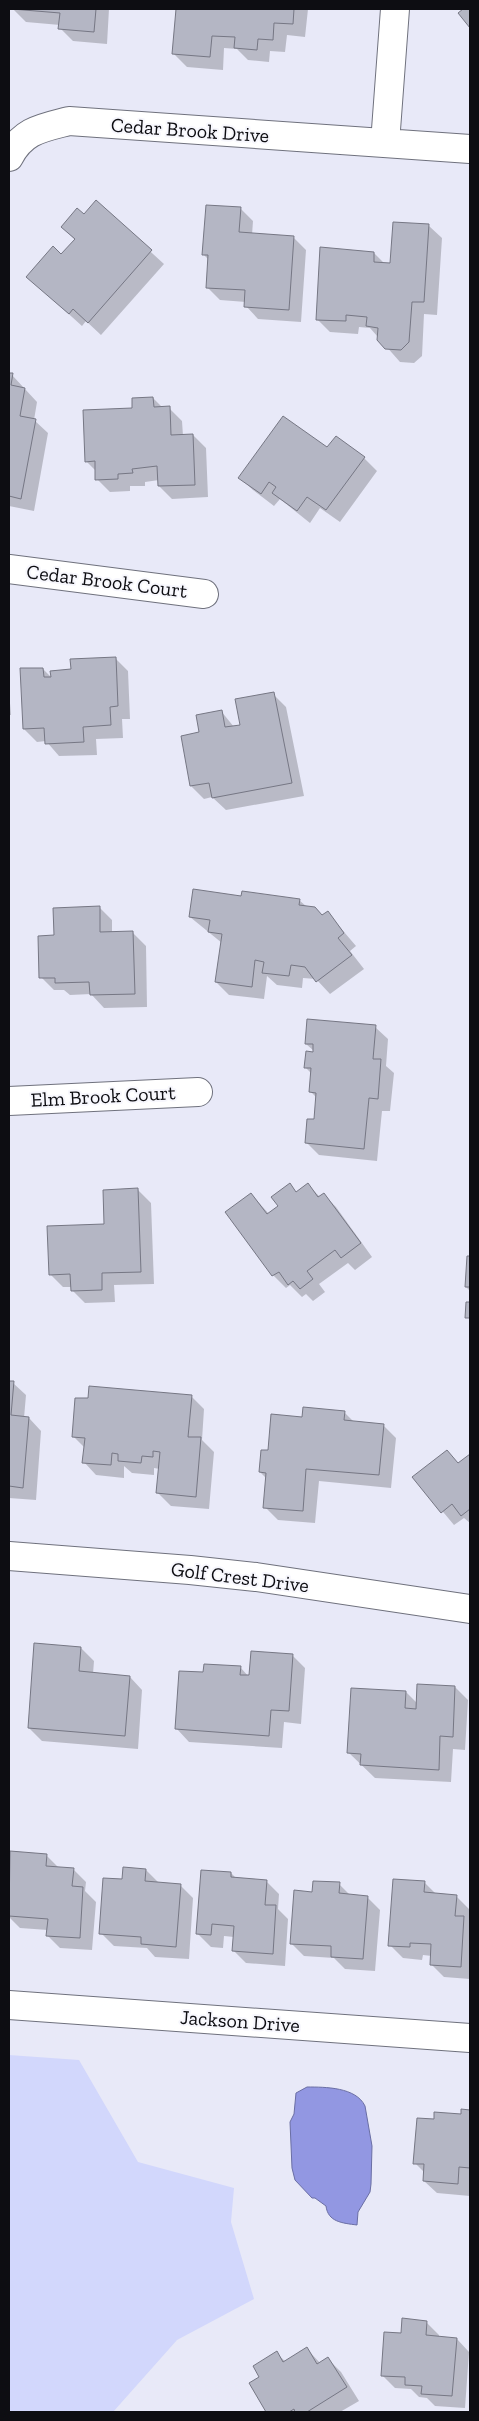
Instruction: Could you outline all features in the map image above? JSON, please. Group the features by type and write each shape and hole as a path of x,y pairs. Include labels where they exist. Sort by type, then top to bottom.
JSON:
{"street":[{"path":"385,143 395,9"},
{"name":"Cedar Brook Drive","path":"9,156 13,149 34,130 69,122 470,149"},
{"name":"Cedar Brook Court","path":"9,569 204,594"},
{"name":"Elm Brook Court","path":"9,1101 198,1092"},
{"name":"Golf Crest Drive","path":"9,1556 256,1577 470,1608"},
{"name":"Jackson Drive","path":"9,2005 470,2038"}],"shaded area":[{"path":"9,2055 79,2060 138,2162 234,2188 231,2222 254,2299 177,2340 113,2412 9,2412"}],"water":[{"path":"307,2087 339,2089 355,2095 365,2106 372,2146 371,2184 370,2192 358,2212 357,2225 333,2219 326,2206 312,2198 295,2180 292,2168 290,2122 294,2114 296,2093"}],"building":[{"path":"12,9 96,9 94,32 58,29 60,13"},
{"path":"176,9 294,9 293,24 274,23 273,40 258,39 257,50 234,48 235,37 212,36 210,57 172,54"},
{"path":"463,9 470,9 470,28 458,13"},
{"path":"96,200 152,250 88,323 73,309 69,314 26,277 53,246 61,254 75,239 61,227 77,208 84,214"},
{"path":"206,205 241,207 239,232 294,236 289,310 244,307 245,290 206,288 208,255 202,255"},
{"path":"393,222 429,224 424,302 412,302 409,342 401,350 385,349 377,340 378,328 366,326 367,317 346,315 346,321 316,320 320,247 374,252 374,262 390,263"},
{"path":"9,373 13,373 11,385 25,388 20,416 36,419 21,499 9,496"},
{"path":"153,397 154,407 170,406 171,435 193,434 195,485 158,486 157,466 132,469 133,473 118,474 118,479 95,480 95,461 85,462 83,410 132,408 132,398"},
{"path":"283,416 327,447 336,436 365,457 326,510 307,497 297,511 272,493 276,487 269,482 261,494 238,478"},
{"path":"116,657 118,706 110,707 111,725 83,727 84,742 45,744 44,728 23,729 20,668 43,668 44,677 51,677 50,671 71,669 70,659"},
{"path":"274,692 292,783 212,798 209,783 190,786 181,736 199,732 196,715 222,710 225,727 240,725 235,699"},
{"path":"193,889 241,896 242,891 300,899 299,905 315,907 322,915 328,911 344,933 338,938 352,955 316,982 305,967 291,965 289,976 262,973 264,962 255,960 252,987 215,982 222,934 208,932 210,920 189,917"},
{"path":"100,906 100,932 133,931 135,994 90,995 89,982 55,983 55,978 39,978 38,936 54,935 53,908"},
{"path":"307,1019 376,1025 373,1059 381,1059 378,1099 369,1098 364,1149 305,1143 307,1119 314,1119 316,1093 309,1092 311,1068 304,1068 306,1051 313,1052 313,1044 305,1044"},
{"path":"290,1183 296,1192 308,1183 318,1197 324,1193 361,1243 341,1258 335,1250 307,1271 313,1279 300,1289 293,1281 288,1285 279,1272 272,1276 225,1212 251,1193 267,1214 278,1206 271,1197"},
{"path":"138,1188 141,1272 102,1273 102,1290 71,1291 70,1274 49,1275 47,1226 104,1224 103,1190"},
{"path":"467,1256 470,1256 470,1287 465,1287"},
{"path":"466,1302 470,1302 470,1318 465,1318"},
{"path":"9,1381 14,1381 11,1415 29,1417 23,1488 9,1486"},
{"path":"89,1386 192,1395 188,1437 201,1437 196,1497 156,1493 160,1452 153,1451 153,1457 142,1456 141,1463 118,1461 118,1454 112,1453 111,1465 82,1463 85,1438 72,1437 75,1398 88,1398"},
{"path":"303,1407 345,1411 344,1420 384,1424 379,1475 306,1469 303,1511 263,1508 266,1473 259,1472 261,1450 268,1450 271,1414 302,1417"},
{"path":"447,1450 458,1463 470,1454 470,1509 461,1516 452,1504 441,1513 412,1477"},
{"path":"34,1643 81,1647 79,1671 130,1676 125,1736 28,1728"},
{"path":"251,1651 293,1654 289,1711 271,1710 269,1736 175,1729 179,1671 203,1672 204,1664 241,1666 240,1675 249,1675"},
{"path":"417,1684 455,1686 453,1737 440,1736 439,1770 360,1765 361,1754 347,1753 351,1688 406,1691 405,1708 416,1709"},
{"path":"10,1851 47,1854 46,1866 74,1868 72,1886 83,1887 80,1938 46,1936 48,1919 9,1916"},
{"path":"123,1867 146,1869 145,1881 181,1884 176,1947 141,1944 141,1937 99,1934 103,1878 122,1879"},
{"path":"201,1870 231,1872 231,1877 267,1880 265,1905 276,1905 273,1954 232,1951 234,1926 212,1924 211,1935 196,1934"},
{"path":"393,1879 425,1881 424,1892 457,1895 455,1916 464,1916 461,1967 430,1965 431,1944 410,1943 410,1947 388,1946"},
{"path":"313,1881 340,1882 339,1893 368,1896 363,1959 331,1957 331,1946 290,1944 294,1890 312,1892"},
{"path":"461,2109 470,2110 470,2168 459,2167 458,2184 423,2181 424,2164 413,2164 417,2118 434,2119 434,2112 461,2114"},
{"path":"402,2318 427,2321 426,2335 457,2338 452,2396 421,2394 422,2386 405,2385 405,2377 381,2376 384,2332 401,2333"},
{"path":"307,2347 317,2364 328,2357 347,2387 307,2412 295,2412 294,2409 289,2412 266,2412 249,2383 259,2377 253,2366 277,2351 283,2362"}]}
